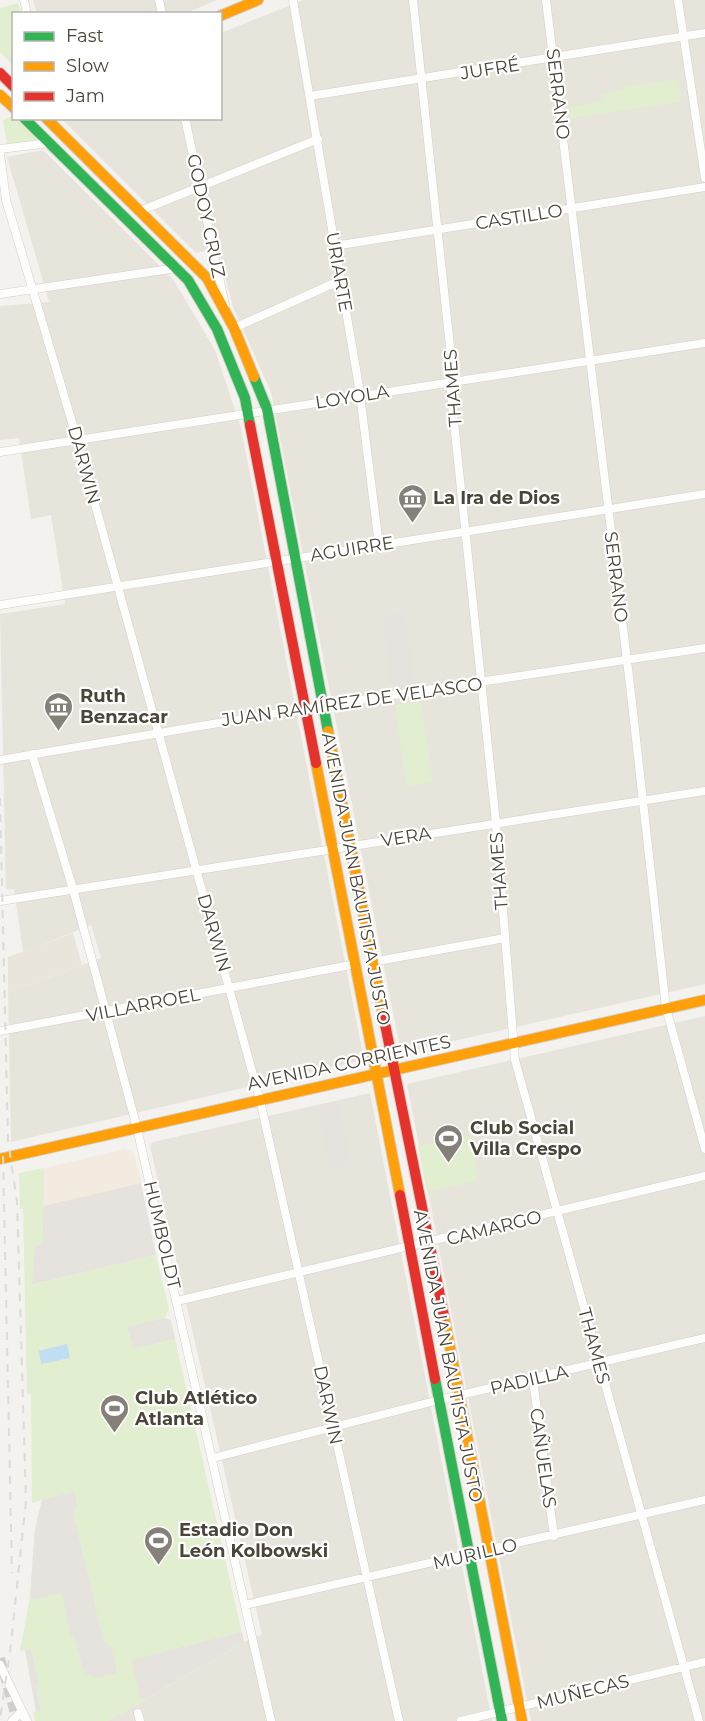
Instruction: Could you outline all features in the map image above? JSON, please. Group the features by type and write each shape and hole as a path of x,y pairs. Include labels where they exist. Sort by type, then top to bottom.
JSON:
{"main road":[{"path":"222,15 258,0"},
{"path":"0,73 12,85"},
{"name":"AVENIDA JUAN BAUTISTA JUSTO","path":"26,120 177,268 196,292 218,329 238,377 248,412 307,708 332,849 501,1716"},
{"name":"AVENIDA JUAN BAUTISTA JUSTO","path":"48,120 207,278 234,328 267,409 372,962 522,1721"},
{"name":"AVENIDA CORRIENTES","path":"0,1159 705,1000"}],"street":[{"name":"URIARTE","path":"293,0 318,139 339,281 359,387 358,396 379,544"},
{"name":"THAMES","path":"413,0 451,356 451,381 496,822 515,1060 699,1721"},
{"name":"SERRANO","path":"546,0 627,660 666,1008 705,1149"},
{"path":"678,0 705,178"},
{"name":"JUFRÉ","path":"310,96 705,33"},
{"name":"GODOY CRUZ","path":"185,120 227,313"},
{"path":"141,211 318,139"},
{"path":"0,151 49,143"},
{"name":"DARWIN","path":"0,151 6,200 77,439 260,1100 399,1721"},
{"name":"CASTILLO","path":"334,246 705,187"},
{"path":"0,294 177,268"},
{"path":"234,328 339,281"},
{"name":"LOYOLA","path":"0,452 705,343"},
{"name":"AGUIRRE","path":"0,605 705,494"},
{"name":"JUAN RAMÍREZ DE VELASCO","path":"0,760 324,705 705,648"},
{"name":"HUMBOLDT","path":"32,754 73,890 137,1128 271,1721"},
{"name":"VERA","path":"0,901 705,791"},
{"path":"372,962 505,938"},
{"name":"VILLARROEL","path":"0,1031 356,964"},
{"name":"CAMARGO","path":"177,1301 428,1244 705,1176"},
{"name":"PADILLA","path":"213,1458 439,1400 533,1380 705,1338"},
{"name":"CAÑUELAS","path":"533,1380 554,1536"},
{"name":"MURILLO","path":"245,1605 469,1556 705,1500"},
{"name":"MUÑECAS","path":"461,1721 501,1716 519,1707 705,1662"},
{"path":"0,1665 16,1703 27,1720"},
{"path":"12,1721 16,1703"},
{"path":"12,1721 19,1714 27,1720"}],"shaded area":[{"path":"33,0 217,0 189,12 37,12"},
{"path":"303,0 705,0 705,984 401,1053 271,392 233,307 218,248 196,253 63,120 222,120 222,33"},
{"path":"43,150 173,279 215,350 241,428 364,1060 11,1142 8,993 101,958 91,925 23,952 14,889 6,889 0,614 65,604 51,515 31,519 19,438 0,440 0,306 49,302 7,157"},
{"path":"405,613 414,681 391,684 382,616"},
{"path":"73,933 82,965 8,993 8,957"},
{"path":"705,1016 705,1721 531,1721 407,1084"},
{"path":"370,1093 492,1721 108,1721 244,1642 262,1635 150,1146 153,1142"},
{"path":"338,1101 351,1165 330,1168 317,1105"},
{"path":"125,1149 134,1153 141,1183 43,1206 44,1168"},
{"path":"141,1183 156,1255 31,1285 35,1245 43,1244 43,1206"},
{"path":"164,1318 171,1320 175,1339 133,1349 127,1326"},
{"path":"74,1492 77,1505 73,1513 104,1643 112,1647 117,1673 96,1678 88,1675 83,1669 74,1636 71,1636 62,1593 34,1599 30,1597 35,1529 42,1500"},
{"path":"242,1632 244,1642 141,1701 131,1660"},
{"path":"31,1649 39,1684 36,1686 41,1711 36,1712 25,1650"}],"green space":[{"path":"18,3 21,12 12,12 12,64 0,52 0,8"},
{"path":"678,79 681,102 570,118 569,107 602,102 601,94 623,90 622,87"},
{"path":"12,116 12,120 16,120 36,138 36,142 7,144 3,120"},
{"path":"421,701 433,782 406,786 395,705"},
{"name":"Club Social Villa Crespo","path":"473,1135 477,1181 427,1192 418,1146"},
{"name":"Club Atlético Atlanta","path":"44,1168 43,1244 35,1245 32,1285 156,1255 169,1310 164,1318 127,1326 133,1349 175,1339 244,1642 108,1721 35,1721 33,1713 41,1710 36,1685 39,1684 31,1649 20,1651 30,1597 35,1529 42,1500 32,1503 31,1394 27,1394 23,1209 20,1209 19,1173"}],"water":[{"path":"67,1344 70,1358 41,1364 39,1351"}],"tunnel":[{"path":"0,1658 17,1721"}],"railway":[{"path":"0,798 8,1140 17,1202 26,1501 10,1652 0,1719"},
{"path":"3,1156 12,1573"}],"traffic: fast":[{"path":"26,120 188,280 217,329 245,398 250,425"},
{"path":"254,377 267,409 328,731"},
{"path":"435,1379 502,1721"}],"traffic: slow":[{"path":"222,15 258,0"},
{"path":"0,95 12,106"},
{"path":"48,120 207,278 234,328 254,377"},
{"path":"328,731 384,1019"},
{"path":"316,763 400,1195"},
{"path":"376,1074 705,1000"},
{"path":"0,1159 376,1074"},
{"path":"444,1316 522,1721"}],"traffic: jam":[{"path":"0,73 12,85"},
{"path":"250,425 316,763"},
{"path":"384,1019 444,1316"},
{"path":"400,1195 435,1379"}],"place":[{"name":"La Ira de Dios","path":"412,524"},
{"name":"Ruth Benzacar","path":"59,732"},
{"name":"Club Social Villa Crespo","path":"449,1164"},
{"name":"Club Atlético Atlanta","path":"114,1434"},
{"name":"Estadio Don León Kolbowski","path":"158,1566"}]}
